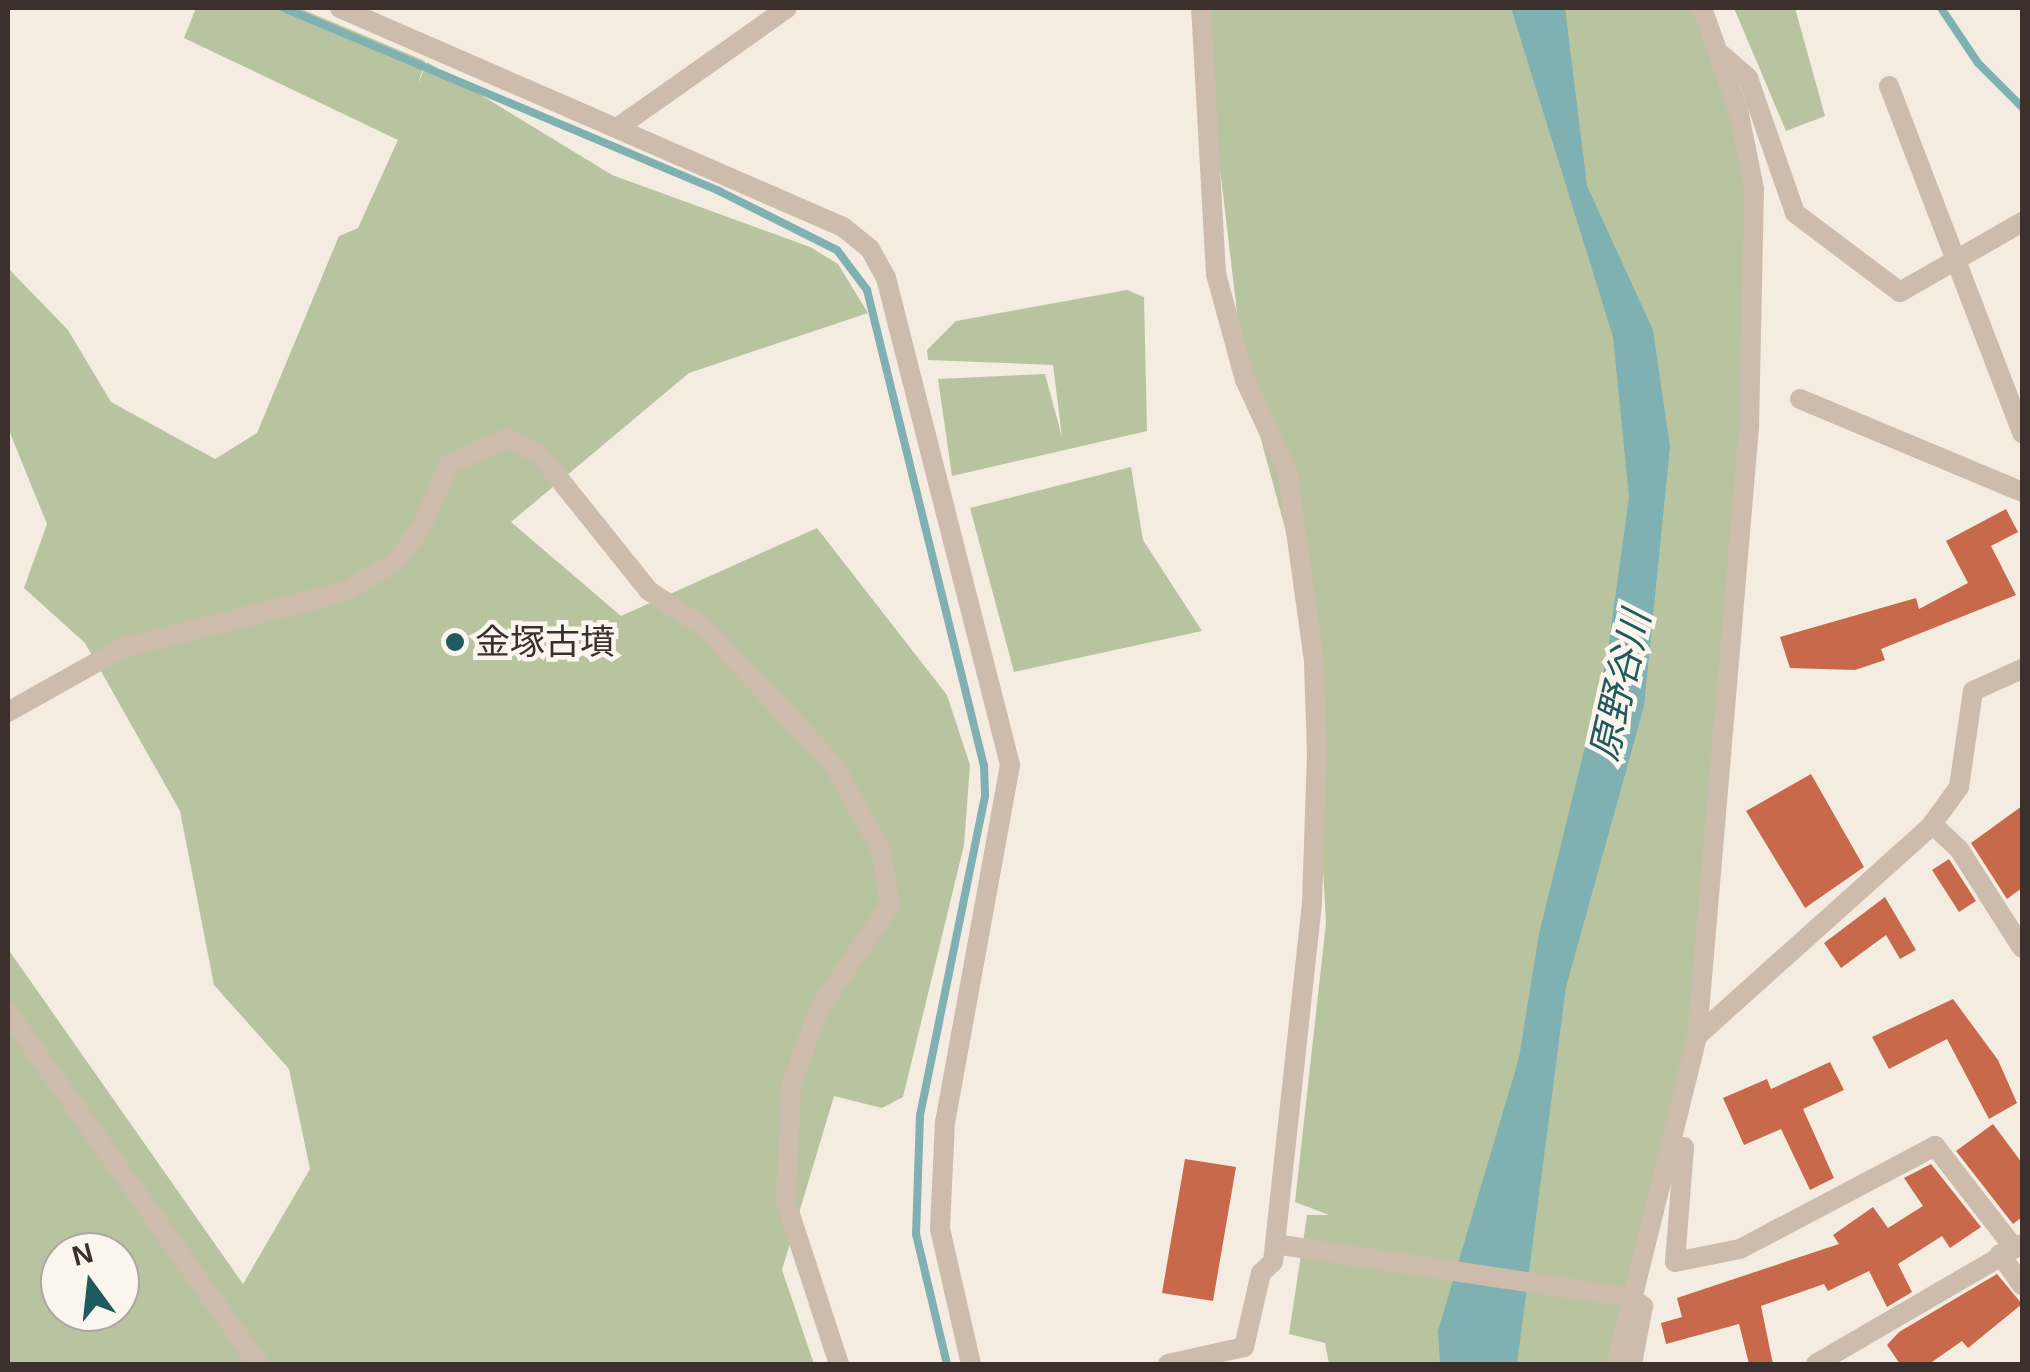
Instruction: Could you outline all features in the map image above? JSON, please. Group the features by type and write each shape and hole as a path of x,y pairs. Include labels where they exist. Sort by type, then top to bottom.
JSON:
{"street":[{"path":"340,8 620,126 843,227 870,249 895,301 1010,765 944,1122 940,1228 971,1364"},
{"path":"620,126 787,8"},
{"path":"1168,1364 1244,1347 1275,1244 1312,904 1314,661 1288,473 1245,380 1216,274 1201,8"},
{"path":"1616,1364 1677,1132 1697,1036 1757,265 1754,190 1702,8"},
{"path":"1717,50 1748,78 1795,214 1900,292 1962,262 2022,222"},
{"path":"1889,86 1962,262 2022,432"},
{"path":"1800,398 2022,492"},
{"path":"8,712 122,648 344,592 395,562 421,528 449,464 507,438 540,455 649,591 704,627 834,765 881,850 890,904 819,1009 791,1086 786,1202 839,1364"},
{"path":"1697,1036 1932,824 1959,787 1973,691 2022,669"},
{"path":"1932,824 1958,849 2022,948"},
{"path":"8,1014 258,1364"},
{"path":"1677,1132 1684,1144 1675,1262 1740,1249 1935,1146 2012,1249 2022,1285"},
{"path":"1275,1244 1632,1298 1643,1306 1632,1364"},
{"path":"1816,1364 2012,1249"}],"green space":[{"path":"196,8 299,8 425,61 418,84 427,62 612,175 810,247 838,264 868,313 689,373 511,522 621,616 817,528 947,695 970,765 964,845 903,1097 882,1108 834,1096 782,1270 814,1364 8,1364 8,949 243,1284 310,1169 289,1069 214,985 180,811 85,643 24,588 47,524 8,428 8,268 68,330 111,402 215,459 257,433 339,236 358,228 398,140 184,38"},
{"path":"1201,8 1700,8 1749,164 1755,302 1697,1036 1610,1364 1329,1364 1325,1343 1289,1334 1307,1215 1329,1215 1295,1202 1326,923 1309,617 1245,380"},
{"path":"1734,8 1795,8 1825,116 1786,131"},
{"path":"1127,290 1144,297 1147,431 952,476 938,379 1045,374 1062,437 1053,365 928,360 927,350 956,321"},
{"path":"1131,467 1143,540 1202,631 1014,672 970,508"}],"water":[{"name":"原野谷川","path":"1511,8 1565,8 1587,186 1653,330 1670,447 1644,706 1566,987 1517,1364 1440,1364 1438,1331 1519,1058 1539,934 1607,657 1629,497 1613,337"}],"building":[{"path":"2006,509 2018,532 1991,546 2016,595 1881,649 1885,660 1855,670 1790,668 1780,637 1916,598 1919,609 1968,583 1946,541"},
{"path":"1811,774 1864,867 1805,908 1746,811"},
{"path":"2022,806 2022,888 2007,899 1971,843"},
{"path":"1949,859 1976,901 1959,912 1932,870"},
{"path":"1885,897 1916,950 1900,959 1886,935 1841,968 1824,943"},
{"path":"1953,999 1998,1060 2017,1103 1989,1119 1947,1039 1889,1069 1872,1037"},
{"path":"1830,1062 1844,1090 1803,1109 1834,1178 1810,1190 1781,1129 1744,1145 1723,1098 1767,1079 1771,1089"},
{"path":"1993,1124 2022,1163 2022,1217 2013,1224 1956,1151"},
{"path":"1185,1159 1236,1167 1213,1301 1162,1293"},
{"path":"1931,1164 1981,1227 1950,1248 1942,1236 1898,1264 1912,1292 1887,1307 1869,1271 1828,1291 1824,1284 1761,1306 1773,1364 1749,1364 1739,1324 1666,1344 1661,1323 1682,1317 1677,1298 1839,1244 1833,1235 1873,1207 1888,1228 1923,1206 1904,1178"},
{"path":"1997,1274 2022,1304 1968,1348 1962,1341 1929,1364 1900,1364 1887,1345 1899,1332"}],"waterway":[{"path":"284,8 719,191 837,250 867,290 984,765 985,796 920,1115 916,1234 947,1364"},
{"path":"1941,8 1978,63 2022,107"}],"place":[{"name":"金塚古墳","path":"455,642"}]}
